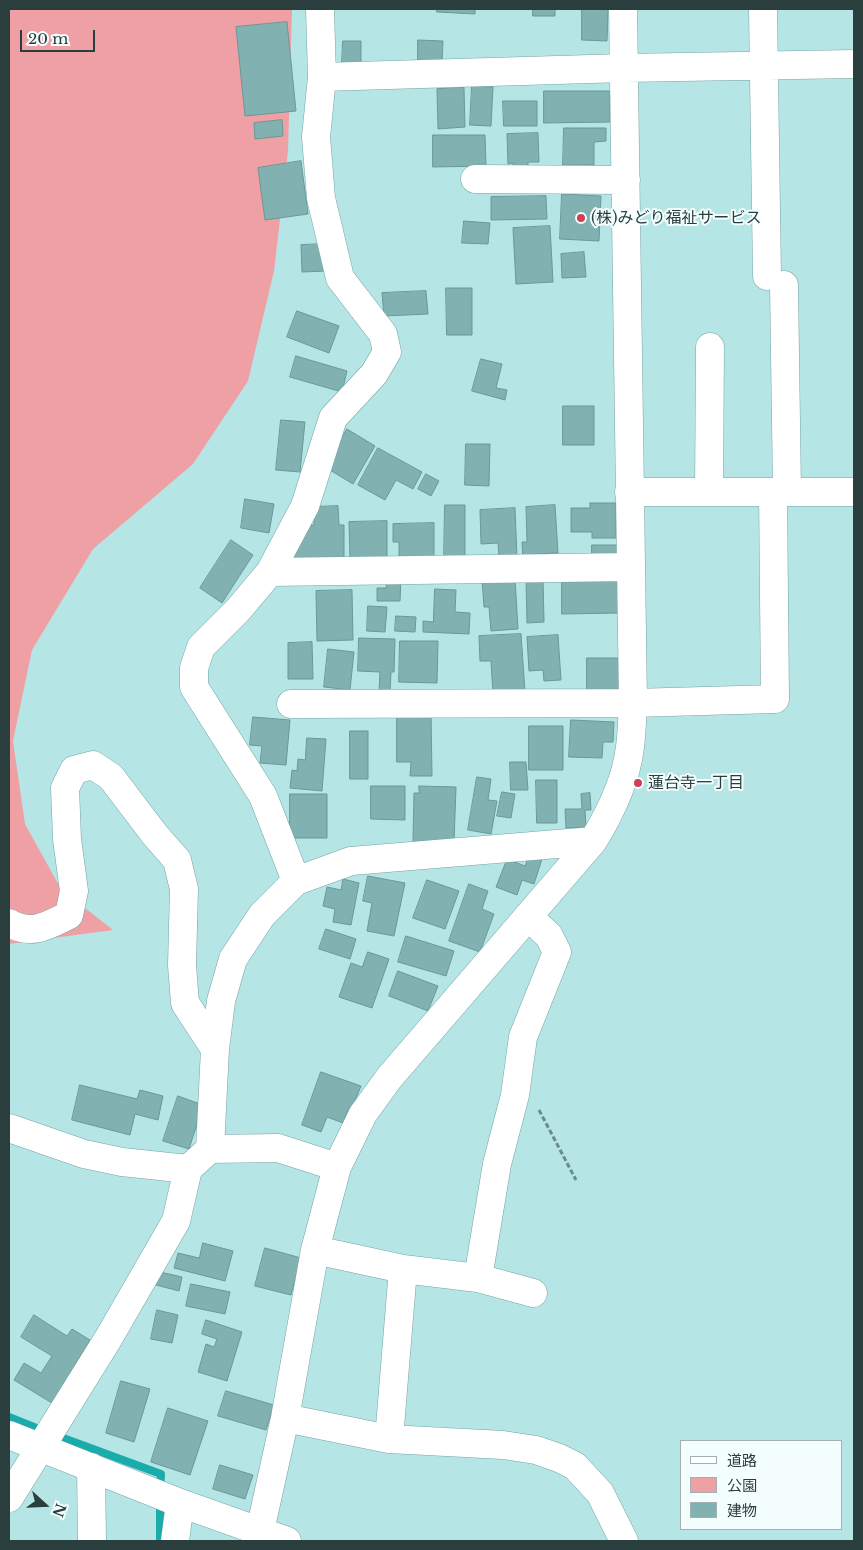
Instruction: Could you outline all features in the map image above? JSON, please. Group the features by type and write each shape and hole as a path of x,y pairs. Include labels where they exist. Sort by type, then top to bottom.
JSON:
{"street":[{"path":"296,881 263,796 194,687 194,668 201,647 238,610 270,572 305,506 333,418 374,374 387,352 383,334 340,278 321,198 316,137 322,77 320,9"},
{"path":"260,1531 285,1418 316,1250 337,1167 363,1114 389,1078 593,841 609,816 622,782 630,747 633,703 623,9"},
{"path":"291,704 633,703 775,700 780,492 775,281 763,9"},
{"path":"322,77 624,68 854,64"},
{"path":"475,178 626,180"},
{"path":"709,492 710,347"},
{"path":"629,492 854,492"},
{"path":"270,572 630,567"},
{"path":"9,923 18,928 41,929 69,915 74,891 67,839 65,788 74,770 93,765 111,777 155,835 177,860 184,889 182,965 186,1003 215,1049"},
{"path":"210,1150 215,1049 221,1001 233,958 262,915 296,881 351,861 593,841"},
{"path":"478,1278 497,1164 516,1095 522,1037 556,952 549,936 528,916"},
{"path":"9,1128 84,1154 122,1162 188,1169"},
{"path":"9,1498 108,1339 176,1221 188,1169 210,1150 278,1148 337,1167"},
{"path":"316,1250 403,1269 478,1278 533,1293"},
{"path":"389,1438 403,1269"},
{"path":"285,1418 389,1438 503,1445 536,1450 559,1458 575,1466 600,1493 624,1541"},
{"path":"9,1435 180,1503 287,1541"},
{"path":"91,1467 92,1541"},
{"path":"174,1541 180,1503"}],"path":[{"path":"516,1095 534,1100 576,1180"}],"green space":[{"path":"9,9 292,9 288,151 274,271 248,381 193,464 93,549 32,650 13,741 25,824 61,889 113,930 9,944"}],"building":[{"path":"437,9 475,9 475,14 437,12"},
{"path":"533,9 555,9 555,16 533,16"},
{"path":"582,9 608,9 607,41 582,40"},
{"path":"287,22 296,111 245,116 236,27"},
{"path":"418,40 443,41 442,63 418,62"},
{"path":"343,41 361,41 361,63 342,63"},
{"path":"472,86 493,87 491,126 470,125"},
{"path":"464,88 465,127 438,129 437,89"},
{"path":"544,91 610,91 610,122 544,123"},
{"path":"503,101 537,101 537,126 504,126"},
{"path":"282,120 283,136 255,139 254,123"},
{"path":"564,128 606,128 606,141 594,142 594,165 563,165"},
{"path":"538,133 539,162 528,162 528,170 513,171 513,163 508,164 507,134"},
{"path":"433,135 485,135 486,166 433,167"},
{"path":"301,161 308,214 265,220 258,168"},
{"name":"(株)みどり福祉サービス","path":"562,194 601,196 599,241 560,239"},
{"path":"546,196 547,219 491,220 491,197"},
{"path":"464,221 490,223 488,244 462,243"},
{"path":"550,226 553,282 516,284 513,228"},
{"path":"325,244 326,271 302,272 301,245"},
{"path":"584,252 586,277 562,278 561,254"},
{"path":"446,288 472,288 472,335 447,335"},
{"path":"426,291 428,314 384,316 382,293"},
{"path":"297,311 339,326 329,353 287,337"},
{"path":"296,356 347,371 342,392 290,377"},
{"path":"481,359 502,364 496,388 507,390 505,400 472,391"},
{"path":"563,406 594,406 594,445 563,445"},
{"path":"281,420 305,422 300,472 276,470"},
{"path":"347,429 375,446 353,484 325,467"},
{"path":"466,444 490,444 489,486 465,485"},
{"path":"378,448 422,472 413,489 396,480 385,500 358,485"},
{"path":"426,474 439,481 431,496 418,489"},
{"path":"245,499 274,504 269,533 241,528"},
{"path":"590,503 616,503 616,538 592,538 592,532 571,532 571,508 590,508"},
{"path":"445,505 465,505 465,559 444,559"},
{"path":"555,505 558,553 534,554 534,560 523,561 522,542 527,542 526,507"},
{"path":"338,506 339,525 344,525 344,558 289,561 305,525 314,525 315,507"},
{"path":"515,508 517,558 499,558 498,543 481,544 480,510"},
{"path":"387,521 387,558 350,558 349,522"},
{"path":"434,523 434,563 399,563 399,542 393,542 393,524"},
{"path":"231,540 253,555 222,603 200,588"},
{"path":"592,545 618,545 617,560 592,559"},
{"path":"562,576 619,576 619,613 562,614"},
{"path":"386,578 401,579 400,601 377,601 377,588 386,588"},
{"path":"515,578 518,629 491,631 489,607 484,607 482,580"},
{"path":"543,579 544,622 527,623 526,580"},
{"path":"435,589 456,590 455,612 470,613 469,634 423,632 423,621 433,622"},
{"path":"352,590 353,640 317,641 316,591"},
{"path":"368,606 387,607 385,632 367,631"},
{"path":"396,616 416,617 415,632 395,631"},
{"path":"521,634 525,692 493,694 491,661 480,661 479,636"},
{"path":"558,635 561,680 544,681 543,670 529,671 527,637"},
{"path":"359,638 395,639 394,672 391,672 390,693 379,692 380,672 358,671"},
{"path":"400,641 438,641 437,683 399,682"},
{"path":"312,642 313,679 288,679 288,643"},
{"path":"328,649 354,652 350,690 324,687"},
{"path":"587,658 620,658 619,693 587,692"},
{"path":"397,714 431,714 432,776 410,776 411,762 397,762"},
{"path":"253,717 290,720 286,765 260,763 262,746 250,745"},
{"path":"571,720 614,722 613,742 603,742 602,758 569,757"},
{"path":"529,726 563,726 563,770 529,770"},
{"path":"350,731 368,731 368,779 350,779"},
{"path":"307,738 326,739 322,791 290,788 292,770 297,771 298,759 305,760"},
{"path":"510,762 526,762 528,790 511,790"},
{"path":"477,777 491,779 488,800 497,801 491,834 468,830"},
{"path":"536,780 557,780 557,823 537,823"},
{"path":"371,786 405,786 405,820 371,819"},
{"path":"419,786 456,787 454,843 413,842 414,793 419,793"},
{"path":"502,792 515,794 511,818 497,816"},
{"path":"590,793 591,810 585,810 586,827 566,828 565,809 582,809 581,794"},
{"path":"290,794 327,794 327,838 290,838"},
{"path":"529,854 542,859 534,884 522,880 517,895 496,887 507,859 525,866"},
{"path":"368,876 405,883 394,936 367,931 372,903 363,901"},
{"path":"343,879 359,883 351,925 333,922 335,909 323,906 327,887 341,890"},
{"path":"427,880 459,891 445,929 413,918"},
{"path":"469,884 488,891 482,909 494,914 480,952 449,941"},
{"path":"326,929 356,939 350,959 319,949"},
{"path":"406,936 454,951 446,976 398,962"},
{"path":"368,952 389,959 372,1008 339,997 351,963 362,967"},
{"path":"398,971 438,986 428,1011 389,996"},
{"path":"321,1072 361,1086 352,1108 349,1107 343,1123 327,1117 321,1132 302,1125"},
{"path":"80,1085 137,1099 140,1090 163,1096 158,1120 135,1114 130,1135 72,1120"},
{"path":"178,1096 203,1105 189,1149 163,1141"},
{"path":"203,1243 233,1251 225,1281 174,1268 178,1253 199,1258"},
{"path":"265,1248 301,1258 291,1295 255,1286"},
{"path":"160,1272 182,1277 179,1291 156,1285"},
{"path":"191,1284 230,1292 225,1314 186,1306"},
{"path":"157,1310 178,1315 172,1343 151,1339"},
{"path":"34,1315 67,1336 72,1329 90,1340 52,1403 14,1380 24,1363 41,1373 52,1356 21,1337"},
{"path":"206,1320 242,1332 227,1381 198,1372 206,1344 214,1347 217,1339 202,1334"},
{"path":"121,1381 150,1389 134,1442 106,1433"},
{"path":"226,1391 274,1405 266,1430 218,1416"},
{"path":"168,1408 208,1421 190,1475 151,1462"},
{"path":"220,1465 253,1475 245,1499 213,1489"}],"waterway":[{"path":"9,1417 44,1431"},
{"path":"55,1435 161,1474 160,1490"},
{"path":"160,1501 160,1541"}],"place":[{"name":"(株)みどり福祉サービス","path":"581,218"},
{"name":"蓮台寺一丁目","path":"638,783"}]}
